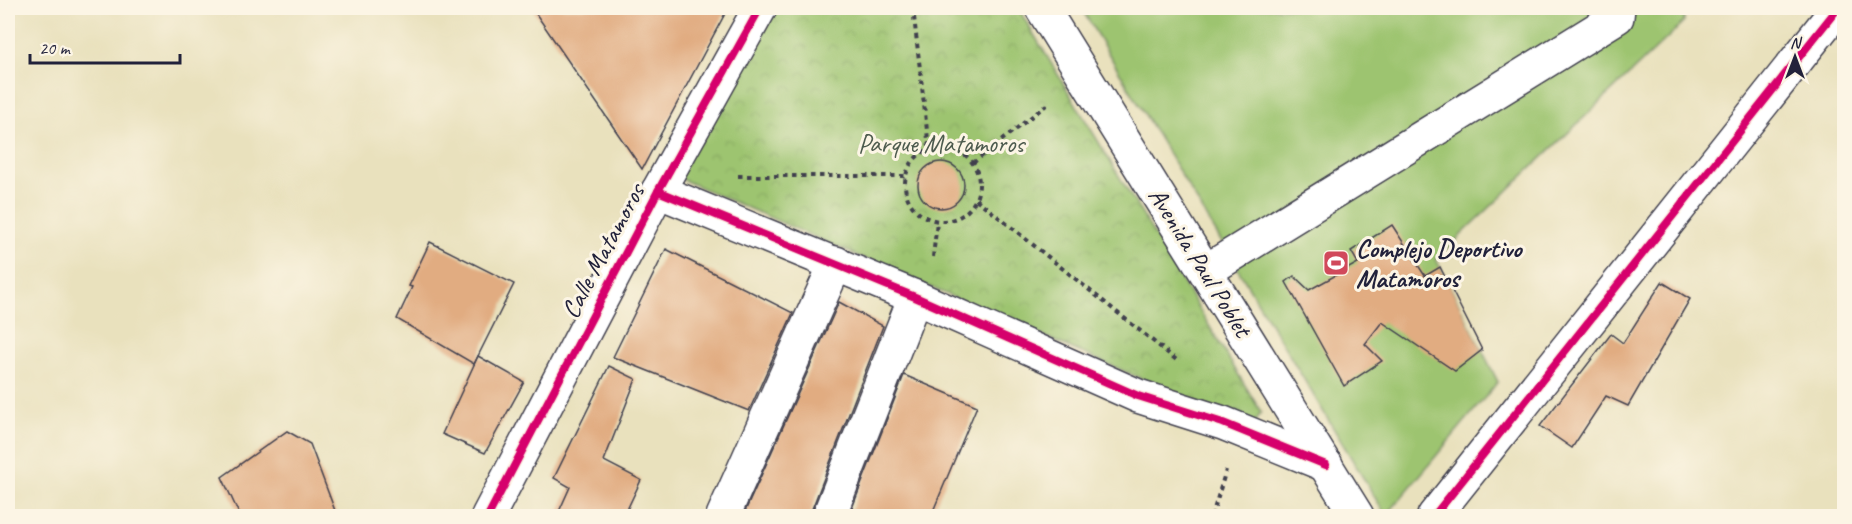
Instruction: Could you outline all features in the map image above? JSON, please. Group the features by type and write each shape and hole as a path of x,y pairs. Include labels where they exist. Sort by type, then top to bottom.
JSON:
{"street":[{"name":"Calle Matamoros","path":"488,516 658,191 760,8"},
{"name":"Avenida Paul Poblet","path":"1042,8 1357,516"},
{"path":"1206,271 1617,18 1618,8"},
{"path":"1434,516 1838,8"},
{"path":"658,191 836,263 1138,396 1223,423 1326,465"},
{"path":"723,516 836,263"},
{"path":"829,516 915,297"}],"path":[{"path":"914,8 929,148"},
{"path":"973,163 1051,102"},
{"path":"929,148 954,148 973,163 980,187 970,209 960,217 936,222 924,218 907,200 904,188 905,176 910,164 929,148"},
{"path":"731,176 905,176"},
{"path":"976,199 1187,368"},
{"path":"932,269 936,222"}],"green space":[{"name":"Parque Matamoros","path":"773,8 1018,8 1261,412 1253,427 674,176"},
{"name":"Complejo Deportivo Matamoros","path":"1081,8 1684,8 1684,22 1436,259 1498,382 1386,516"}],"building":[{"path":"532,8 728,8 642,169"},
{"path":"941,162 957,169 964,185 957,201 941,208 925,201 918,185 925,169"},
{"path":"1392,225 1425,276 1440,267 1482,350 1455,371 1382,322 1365,344 1382,361 1344,386 1286,282 1294,276 1309,290 1358,263 1351,251"},
{"path":"430,242 514,284 474,364 397,319 412,287 409,286"},
{"path":"666,249 793,313 749,411 613,357"},
{"path":"1662,282 1690,299 1628,406 1606,396 1572,448 1540,426 1611,334 1623,343"},
{"path":"839,302 883,326 811,516 743,516"},
{"path":"478,356 524,382 485,453 442,434"},
{"path":"609,366 636,379 604,461 641,480 624,516 557,516 570,487 554,478"},
{"path":"904,375 977,406 931,516 849,516"},
{"path":"287,431 310,444 337,516 240,516 222,477"}],"cycle path":[{"path":"488,516 658,191 760,8"},
{"path":"1434,516 1838,8"},
{"path":"658,191 915,297 1138,396 1223,423 1326,465"}],"place":[{"name":"Complejo Deportivo Matamoros","path":"1336,263"}]}
